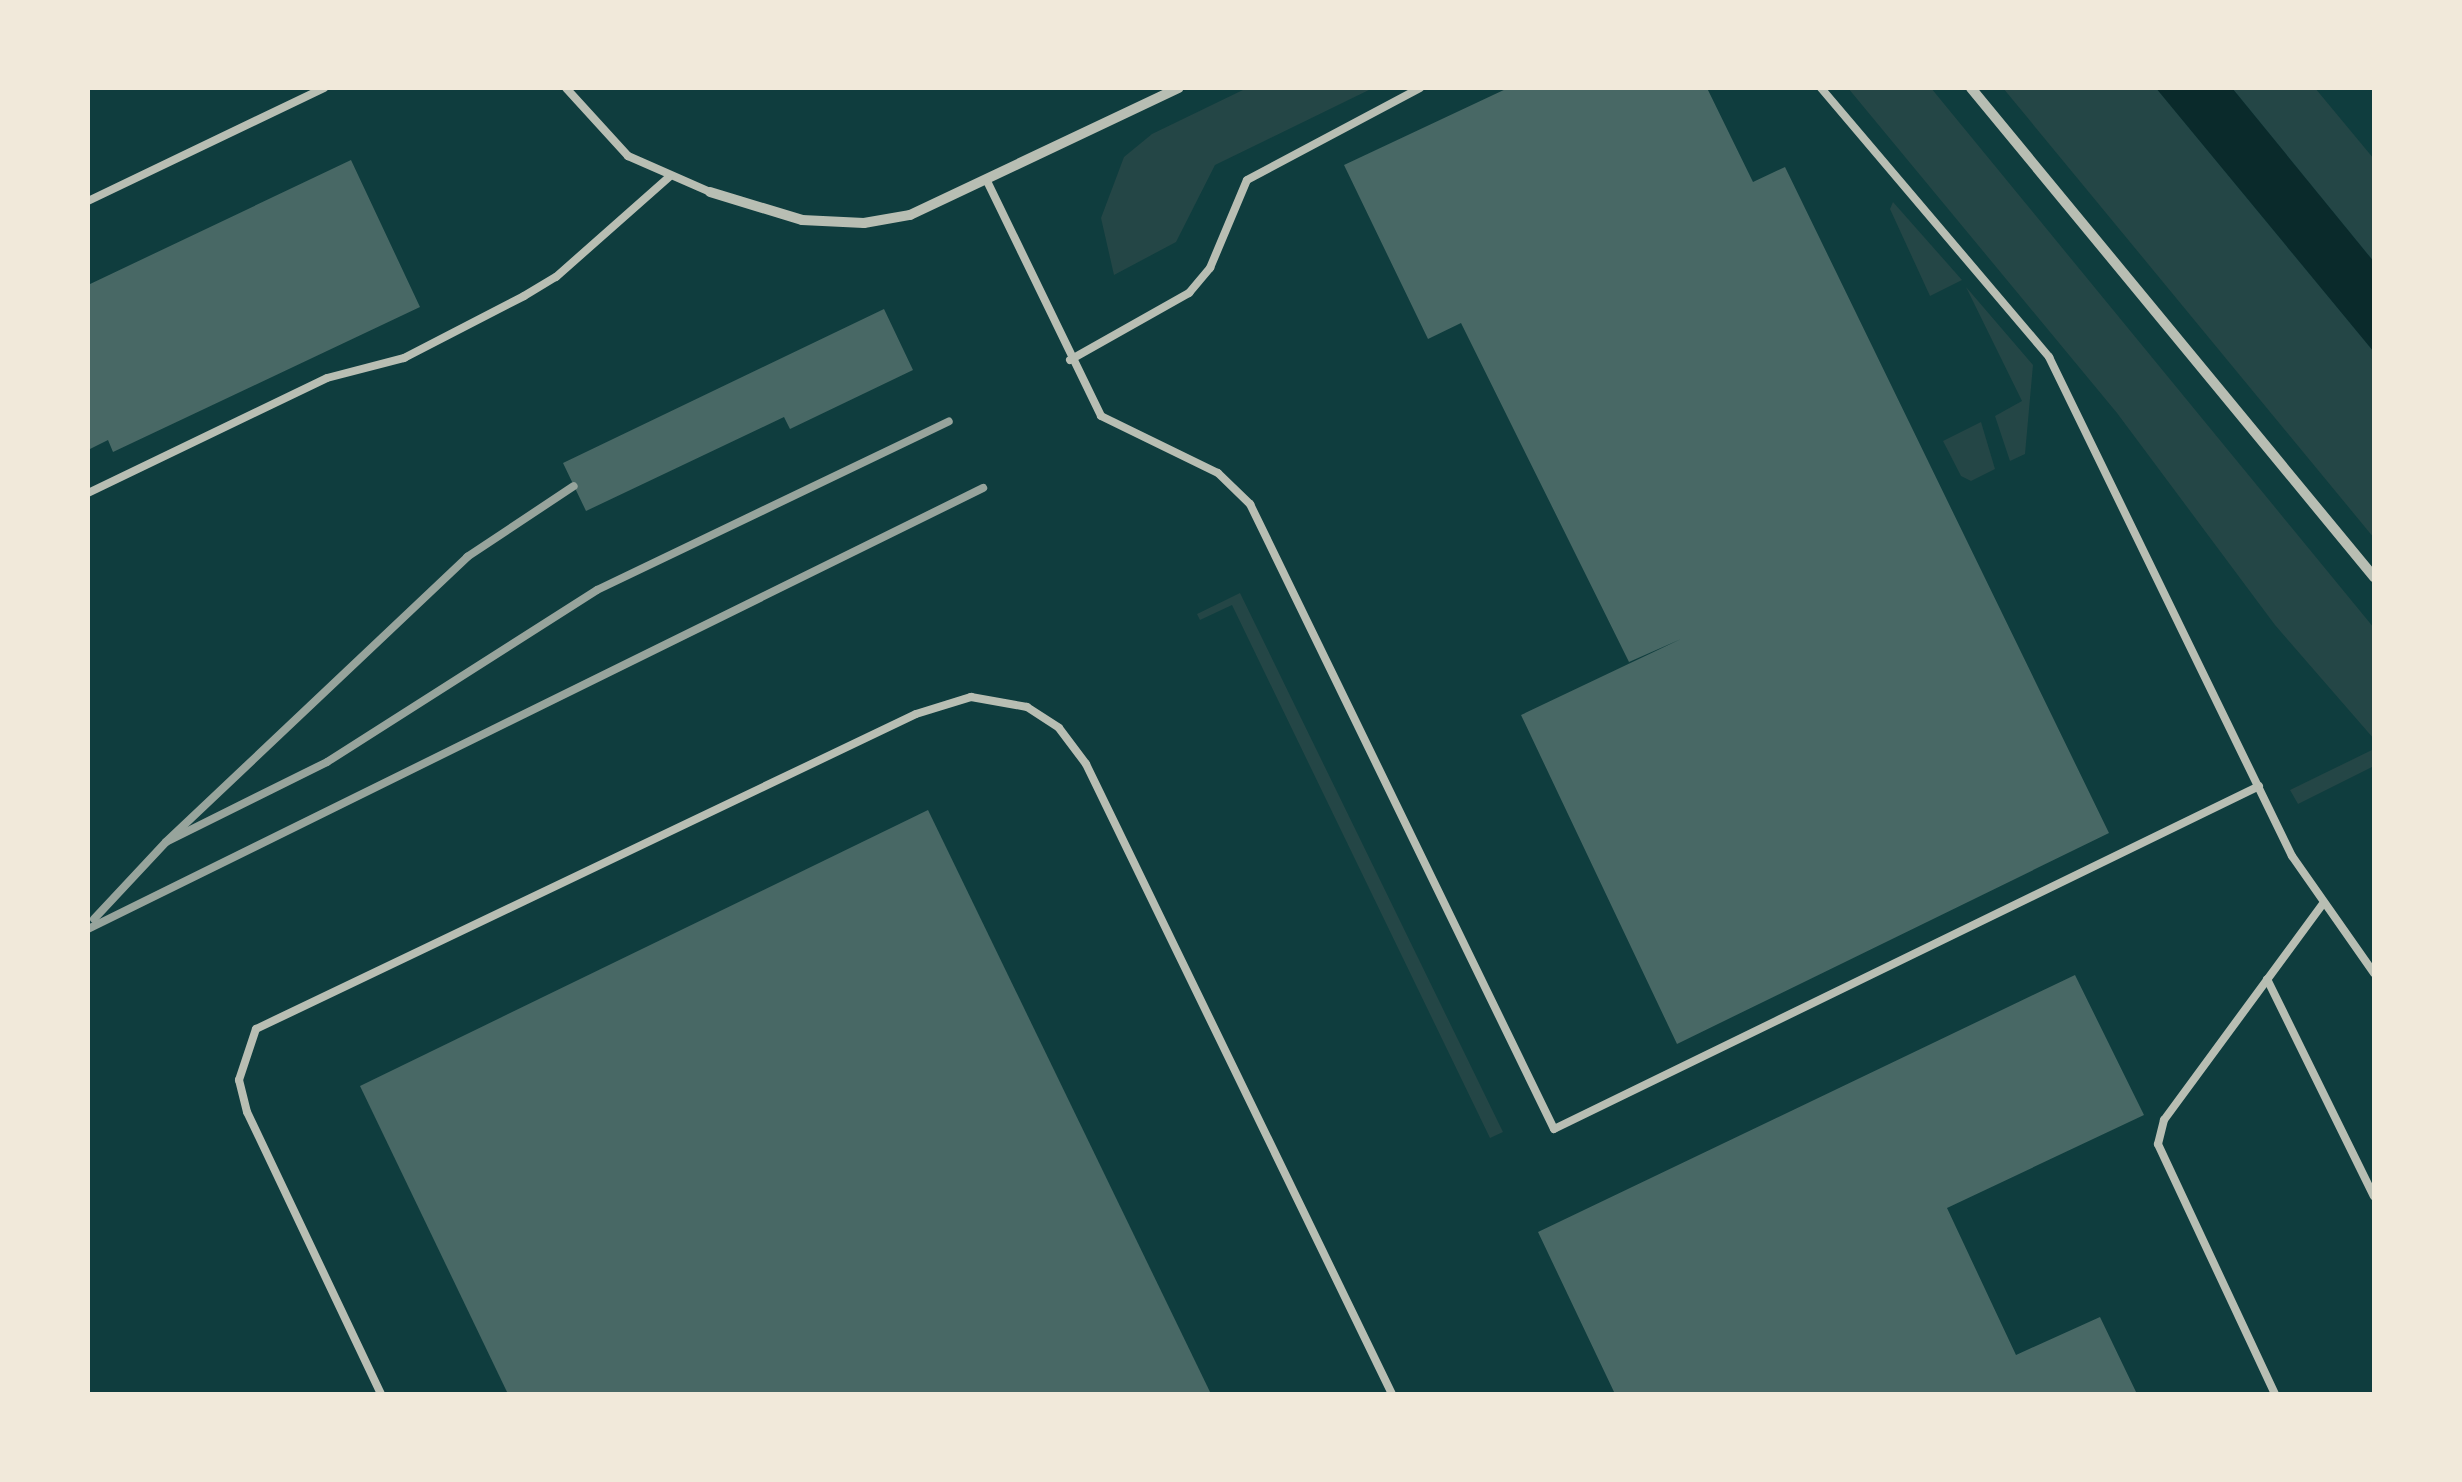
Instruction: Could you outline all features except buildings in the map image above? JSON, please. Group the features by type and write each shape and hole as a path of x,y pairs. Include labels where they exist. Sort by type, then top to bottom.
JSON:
{"street":[{"path":"710,192 802,220 864,223 910,215 1179,88"},
{"path":"1971,88 2374,577"}],"lane":[{"path":"88,201 324,88"},
{"path":"566,88 604,136 669,178 710,192"},
{"path":"1070,360 1190,293 1210,268 1247,180 1420,88"},
{"path":"1822,88 2049,357 2259,786 2322,905 2374,973"},
{"path":"88,493 327,378 404,358 524,296 556,277 669,178"},
{"path":"987,181 1070,360 1101,416 1218,473 1250,504 1554,1129 2259,786"},
{"path":"381,1394 247,1112 239,1080 256,1029 916,714 971,698 1027,707 1059,728 1086,764 1392,1394"},
{"path":"2275,1394 2158,1144 2164,1120 2322,905"},
{"path":"2267,979 2374,1196"}],"shaded area":[{"path":"1247,88 1373,88 1215,165 1176,242 1114,275 1101,218 1124,157 1152,134"},
{"path":"1848,88 1931,88 2374,628 2374,739 2275,625 2117,413"},
{"path":"2003,88 2156,88 2374,352 2374,538"},
{"path":"2156,88 2232,88 2374,262 2374,352"},
{"path":"2232,88 2315,88 2374,159 2374,262"},
{"path":"1893,202 1962,280 1930,296 1890,209"},
{"path":"1966,287 2033,365 2025,454 2010,461 1995,416 2022,401"},
{"path":"1981,422 1995,469 1971,481 1961,476 1943,441"},
{"path":"1240,593 1503,1132 1490,1138 1232,605 1200,620 1197,614"},
{"path":"2374,749 2374,766 2298,804 2290,790"}],"railway":[{"path":"166,842 327,762 597,590 949,421"},
{"path":"94,919 166,842 467,557 574,486"},
{"path":"88,929 983,488"}]}
